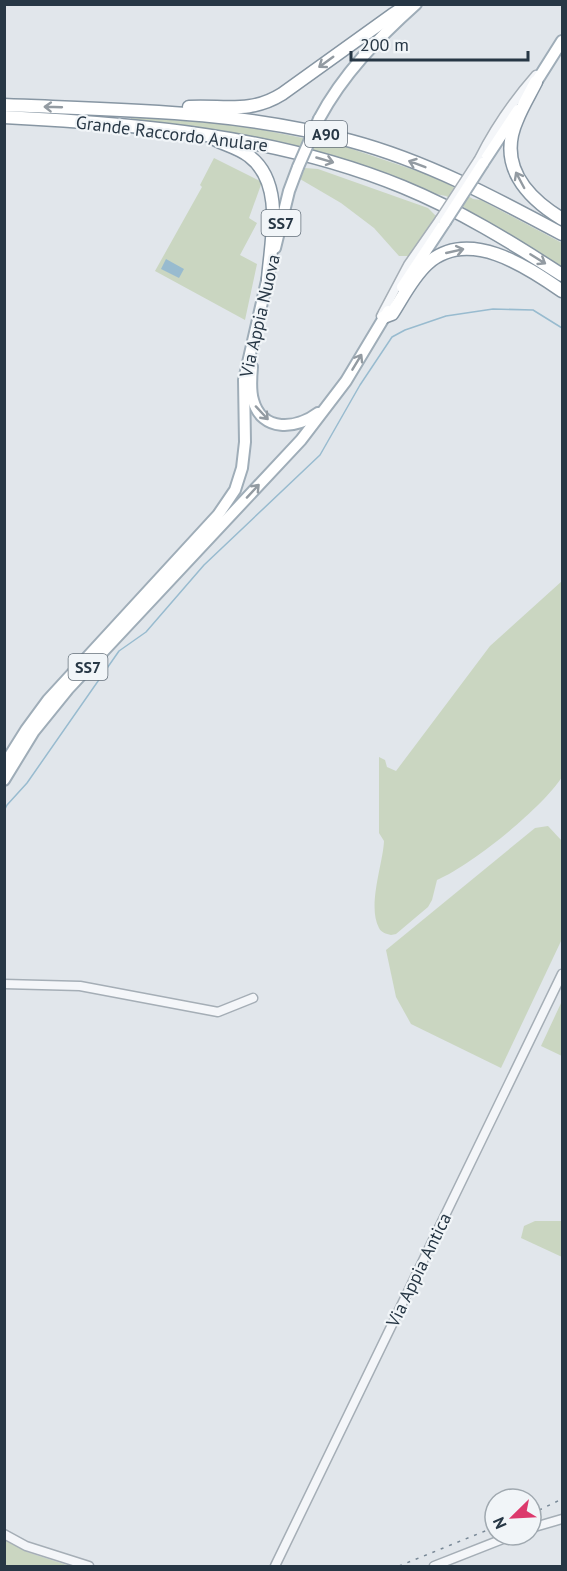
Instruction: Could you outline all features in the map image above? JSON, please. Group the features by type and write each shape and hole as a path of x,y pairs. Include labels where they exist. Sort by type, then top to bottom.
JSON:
{"highway":[{"path":"174,112 190,107 238,108 268,102 408,4"},
{"path":"536,82 516,121 511,145 512,159 517,177 527,192 562,219"},
{"name":"Grande Raccordo Anulare","path":"4,105 174,112 302,129 360,143 446,176 562,234"},
{"name":"Grande Raccordo Anulare","path":"4,117 92,122 234,138 340,164 402,187 480,224 562,275"},
{"path":"207,135 248,155 267,177 272,204 268,279"},
{"path":"384,317 392,314 426,266 442,255 458,250 478,249 500,255 562,291"}],"main road":[{"name":"Via Appia Nuova","path":"4,765 48,700 211,524 230,500 238,483 244,459 244,380 289,191 298,167 329,101 362,57 416,4"},
{"name":"SS7","path":"4,780 41,722 68,689 293,448 328,406 346,381 442,220 562,41"},
{"path":"249,359 252,366 251,385 254,403 260,414 270,422 297,425 307,421 328,406"}],"street":[{"path":"481,161 486,144 521,92 555,52"},
{"path":"372,338 387,303 408,266 442,220"},
{"name":"Via Appia Antica","path":"275,1566 562,974"},
{"path":"4,984 80,986 218,1012 253,998"},
{"path":"543,1525 562,1519"},
{"path":"4,1534 26,1546 89,1566"},
{"path":"434,1566 483,1547"}],"green space":[{"path":"131,117 238,125 343,146 423,173 450,185 473,199 481,200 562,243 562,269 446,196 346,161 291,145 232,133 131,120"},
{"path":"214,158 262,182 249,218 257,223 240,255 257,264 245,320 155,271 202,187 200,185"},
{"path":"305,168 318,169 428,208 437,217 414,252 409,256 399,256 374,228 341,203 300,179"},
{"path":"562,581 562,777 539,804 487,849 437,880 428,907 396,934 384,933 379,928 375,908 384,841 379,833 379,757 385,760 387,767 396,771 490,646"},
{"path":"548,826 562,841 562,939 501,1068 411,1024 396,997 386,950 535,828"},
{"path":"562,1001 562,1056 541,1046"},
{"path":"535,1221 562,1221 562,1257 521,1238 524,1226"},
{"path":"4,1539 27,1552 70,1566 5,1566"}],"water":[{"path":"166,259 184,269 179,278 161,269"}],"waterway":[{"path":"4,811 27,783 119,651 146,632 204,565 320,455 360,385 392,337 405,330 446,316 493,309 533,310 562,328"}],"railway":[{"path":"543,1508 562,1499"},
{"path":"399,1566 483,1532"}]}
